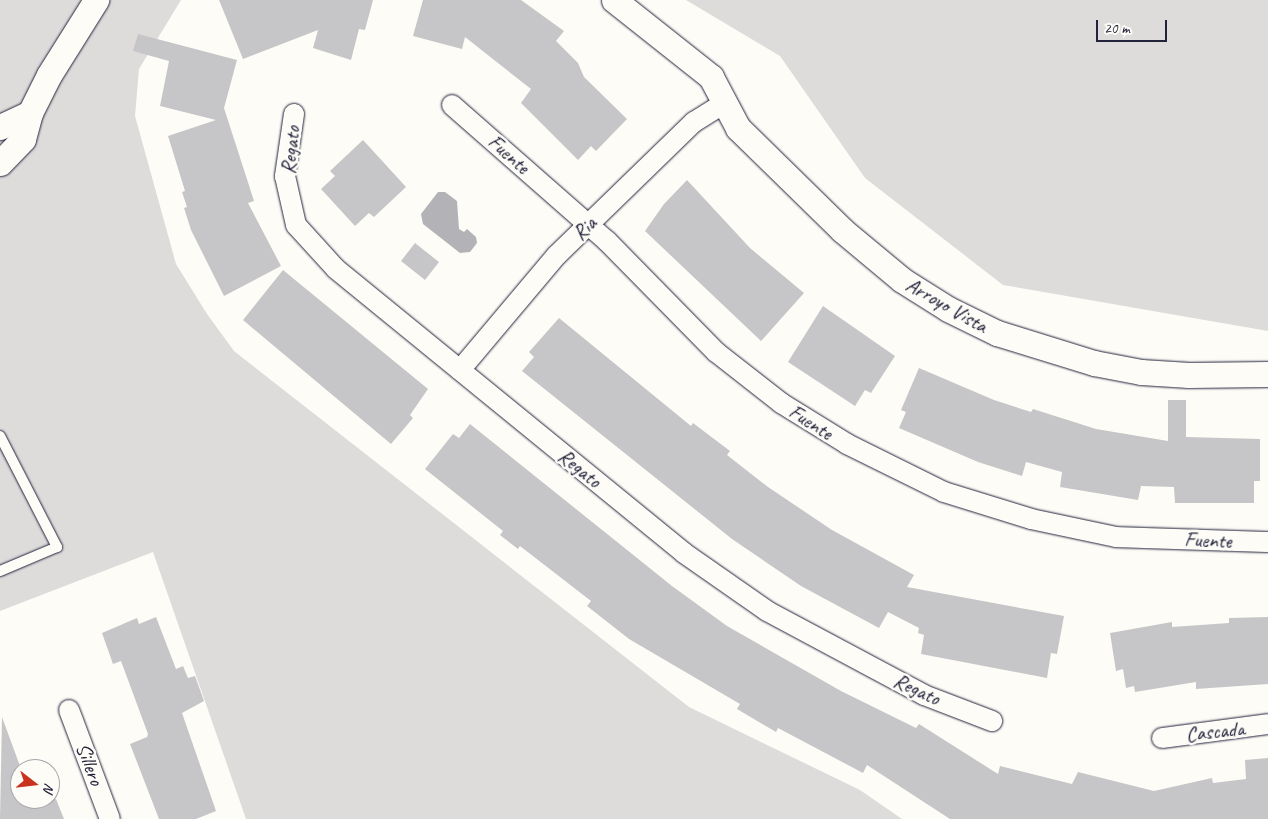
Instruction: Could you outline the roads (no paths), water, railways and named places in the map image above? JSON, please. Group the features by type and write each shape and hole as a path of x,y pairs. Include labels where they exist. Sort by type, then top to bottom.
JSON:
{"street":[{"path":"0,163 23,138 30,112 49,75 96,0"},
{"name":"Arroyo Vista","path":"614,0 711,77 738,128 842,230 902,280 948,309 997,333 1094,363 1141,372 1189,375 1268,374"},
{"name":"Ria","path":"460,370 505,315 588,224 694,122 724,103"},
{"name":"Fuente","path":"452,105 588,224 716,352 766,392 847,444 912,478 944,492 1031,519 1116,537 1268,542"},
{"path":"0,127 30,112"},
{"name":"Regato","path":"294,114 285,176 296,225 336,269 684,553 767,611 924,695 992,721"},
{"name":"Sillero","path":"69,710 110,819"},
{"name":"Cascada","path":"1162,738 1268,724"}],"lane":[{"path":"0,436 57,547 0,571"}]}
